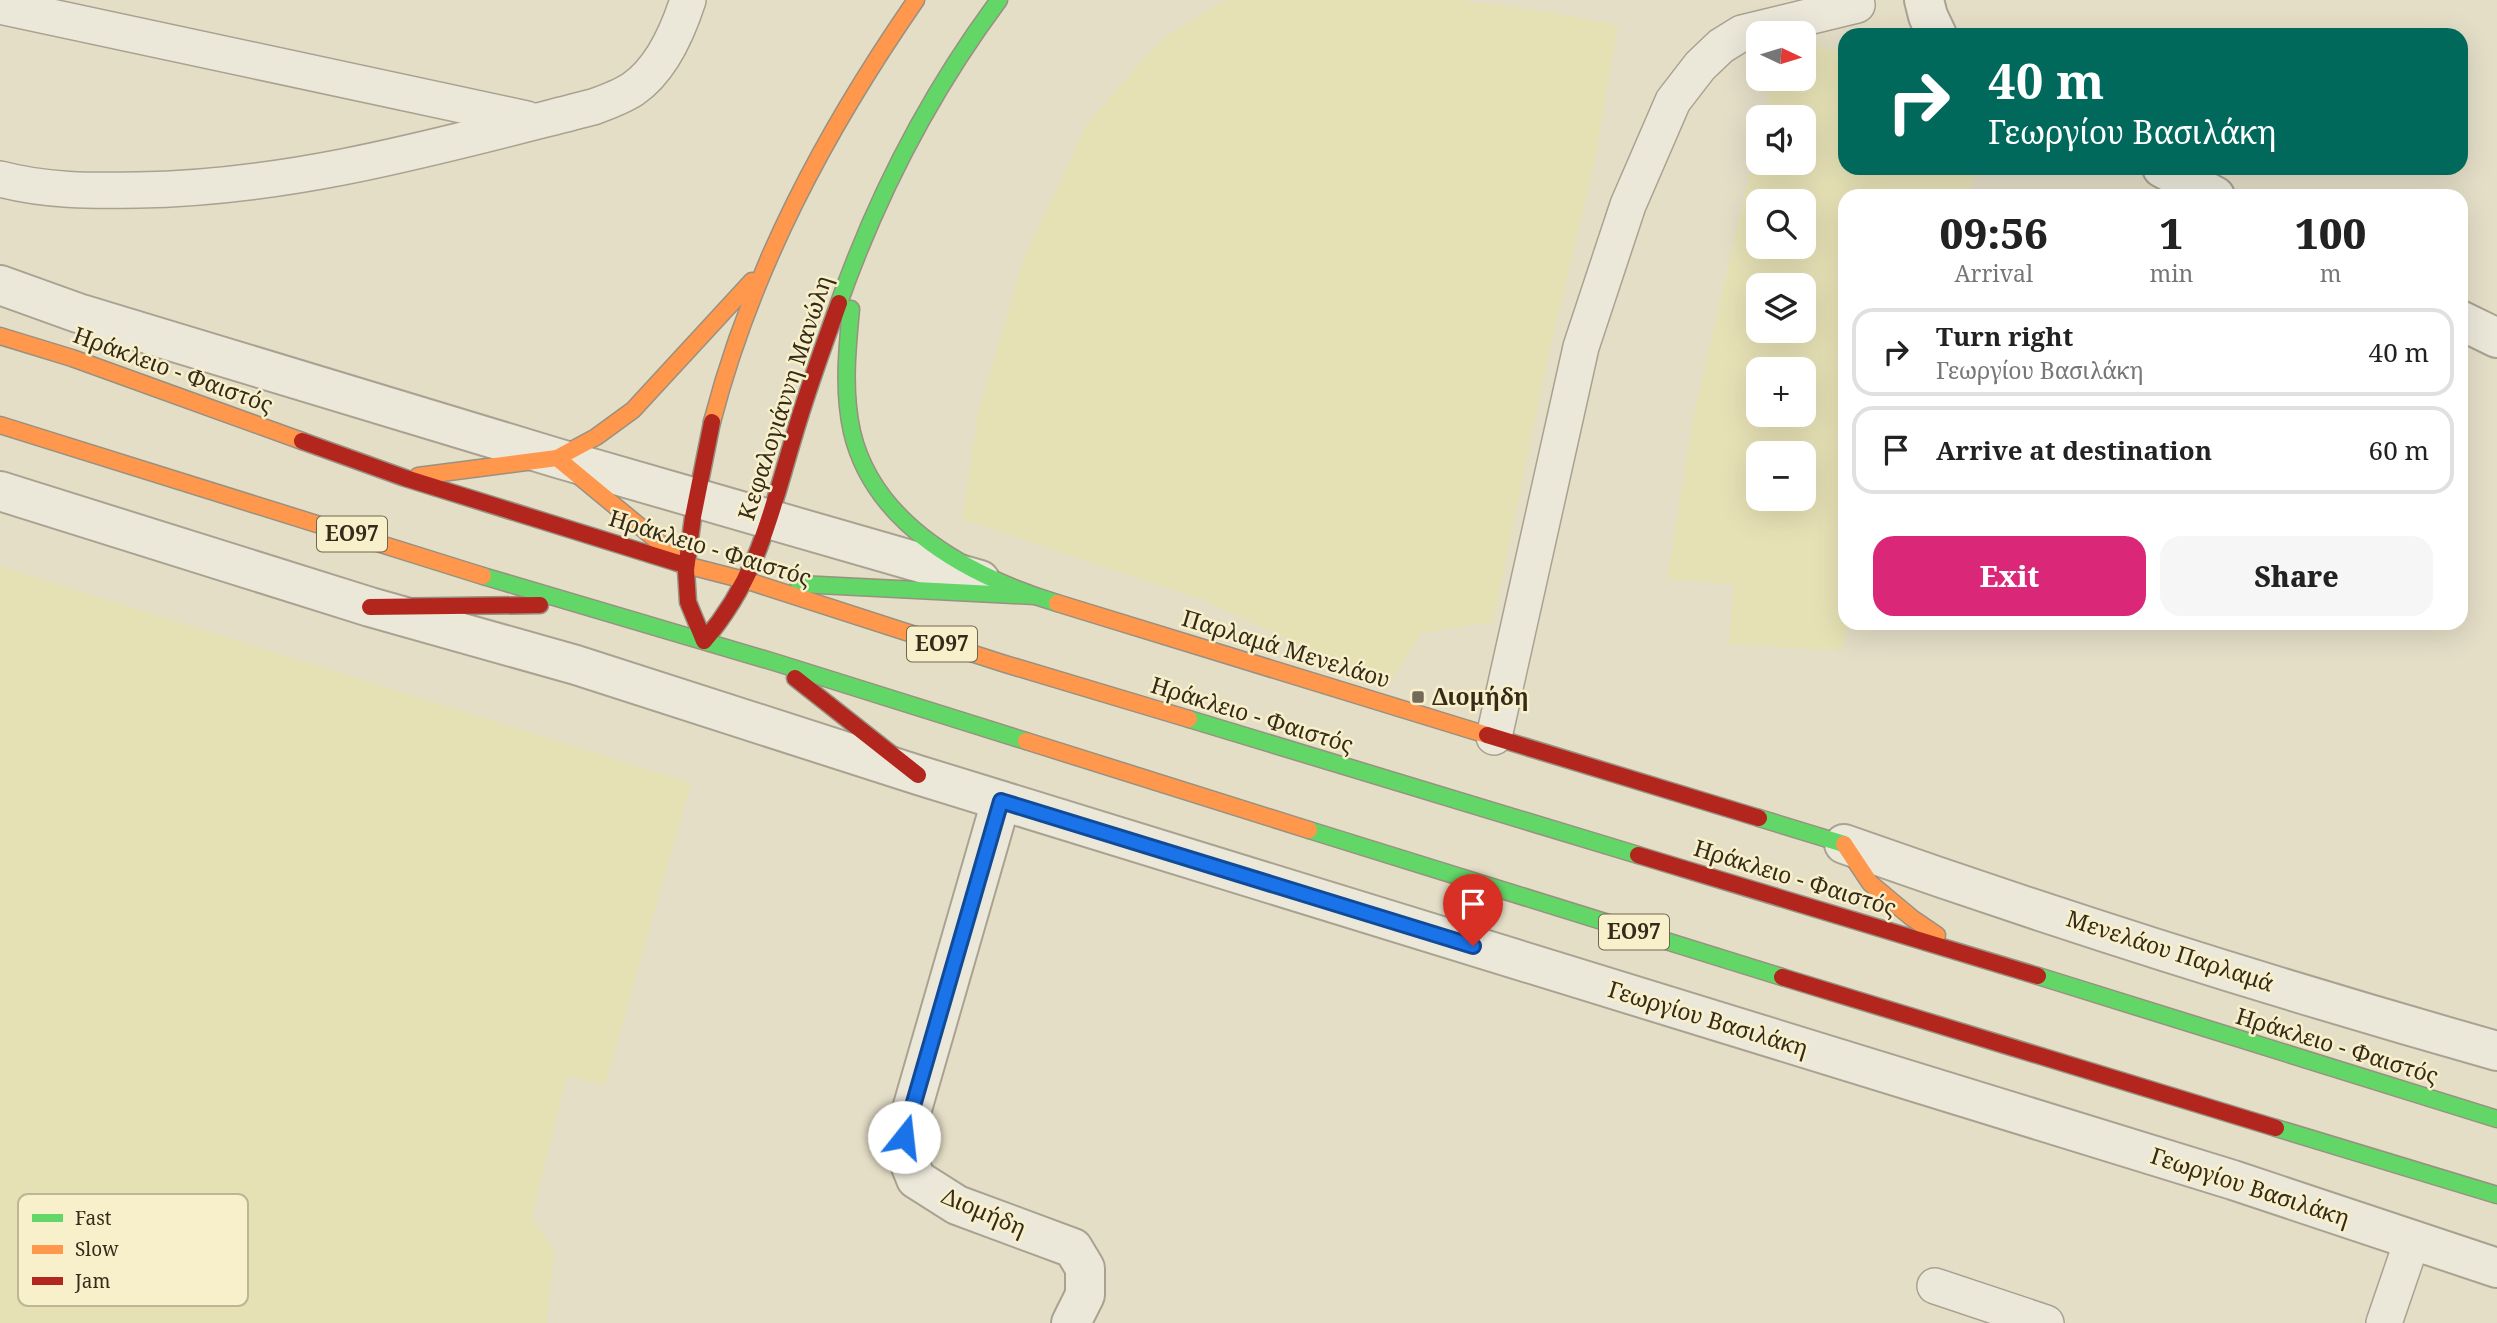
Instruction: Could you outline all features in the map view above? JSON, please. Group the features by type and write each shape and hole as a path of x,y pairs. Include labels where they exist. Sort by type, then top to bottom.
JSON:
{"main road":[{"path":"704,641 689,603 687,566 696,498 713,414 766,267 818,156 890,36 916,0"},
{"name":"Κεφαλογιάννη Μανώλη","path":"704,641 721,624 748,581 803,407 860,245 913,132 961,54 999,0"},
{"path":"860,245 848,349 848,410 859,453 870,477 885,499 929,542 956,560 1035,596"},
{"path":"405,478 557,458 596,437 633,410 766,267"},
{"name":"Ηράκλειο - Φαιστός","path":"0,336 72,358 405,478 687,566 748,581 1014,667 1965,953 2497,1119"},
{"name":"ΕΟ97","path":"0,425 575,605 774,662 1685,948 2497,1195"},
{"path":"557,458 687,566"},
{"path":"748,581 1035,596"},
{"name":"Παρλαμά Μενελάου","path":"1035,596 1844,844"},
{"path":"370,607 575,605"},
{"path":"774,662 918,775"},
{"path":"1844,844 1870,883 1912,918 1965,953"}],"street":[{"path":"1924,0 1934,28"},
{"path":"2176,175 2202,189"},
{"path":"0,285 78,313 557,458 1035,596"},
{"path":"2468,324 2497,338"},
{"name":"Γεωργίου Βασιλάκη","path":"0,491 370,607 576,665 1001,801 2234,1180 2497,1268"},
{"name":"Διομήδη","path":"1001,801 904,1137 906,1154 916,1179 957,1205 1073,1248 1085,1268 1085,1295 1071,1323"},
{"name":"Μενελάου Παρλαμά","path":"1844,844 1941,878 2398,1024 2497,1051"}],"lane":[{"path":"0,179 30,187 105,191 224,186 314,173 593,107 620,97 646,78 673,38 688,0"},
{"path":"1494,737 1581,347 1628,205 1674,101 1700,66 1721,46 1742,33 1857,5"},
{"path":"0,6 536,121"},
{"path":"2384,1323 2412,1241"},
{"path":"1935,1286 2046,1323"}],"shaded area":[{"path":"1226,0 1459,0 1618,25 1594,165 1545,371 1493,622 1421,633 1392,680 1346,667 1203,600 962,519 978,414 1024,258 1088,122 1163,38"},
{"path":"1816,45 1838,51 1838,175 1975,175 1971,189 1838,189 1838,630 1848,630 1842,651 1729,644 1734,585 1667,579 1693,419 1749,175 1816,175 1816,105 1766,105 1770,91 1816,91"},
{"path":"0,566 691,783 605,1085 567,1076 532,1217 554,1251 547,1323 0,1323"}],"traffic: fast":[{"path":"839,303 871,222 907,146 950,72 999,0"},
{"path":"851,309 847,371 849,417 864,465 881,495 904,521 961,562 992,579 1057,603"},
{"path":"483,576 774,662 1026,741"},
{"path":"799,584 1035,596"},
{"path":"1189,719 1638,855"},
{"path":"1759,818 1844,844"},
{"path":"1309,830 1782,977"},
{"path":"2038,976 2497,1119"},
{"path":"2276,1128 2497,1195"}],"traffic: slow":[{"path":"712,422 748,309 795,202 852,99 916,0"},
{"path":"557,458 596,437 633,410 752,281"},
{"path":"0,336 72,358 302,441"},
{"path":"0,425 483,576"},
{"path":"418,476 557,458 672,553"},
{"path":"678,563 748,581 1002,663 1189,719"},
{"path":"1057,603 1487,735"},
{"path":"1026,741 1309,830"},
{"path":"1844,844 1870,883 1937,935"}],"traffic: jam":[{"path":"712,422 693,517 686,570 688,602 704,641 738,593 761,544 804,402 839,303"},
{"path":"302,441 405,478 678,563"},
{"path":"370,607 540,605"},
{"path":"795,678 918,775"},
{"path":"1487,735 1759,818"},
{"path":"1638,855 2038,976"},
{"path":"1782,977 2276,1128"}],"place":[{"name":"Διομήδη","path":"1418,697"}],"route":[{"path":"904,1137 1001,801 1473,946"}]}
